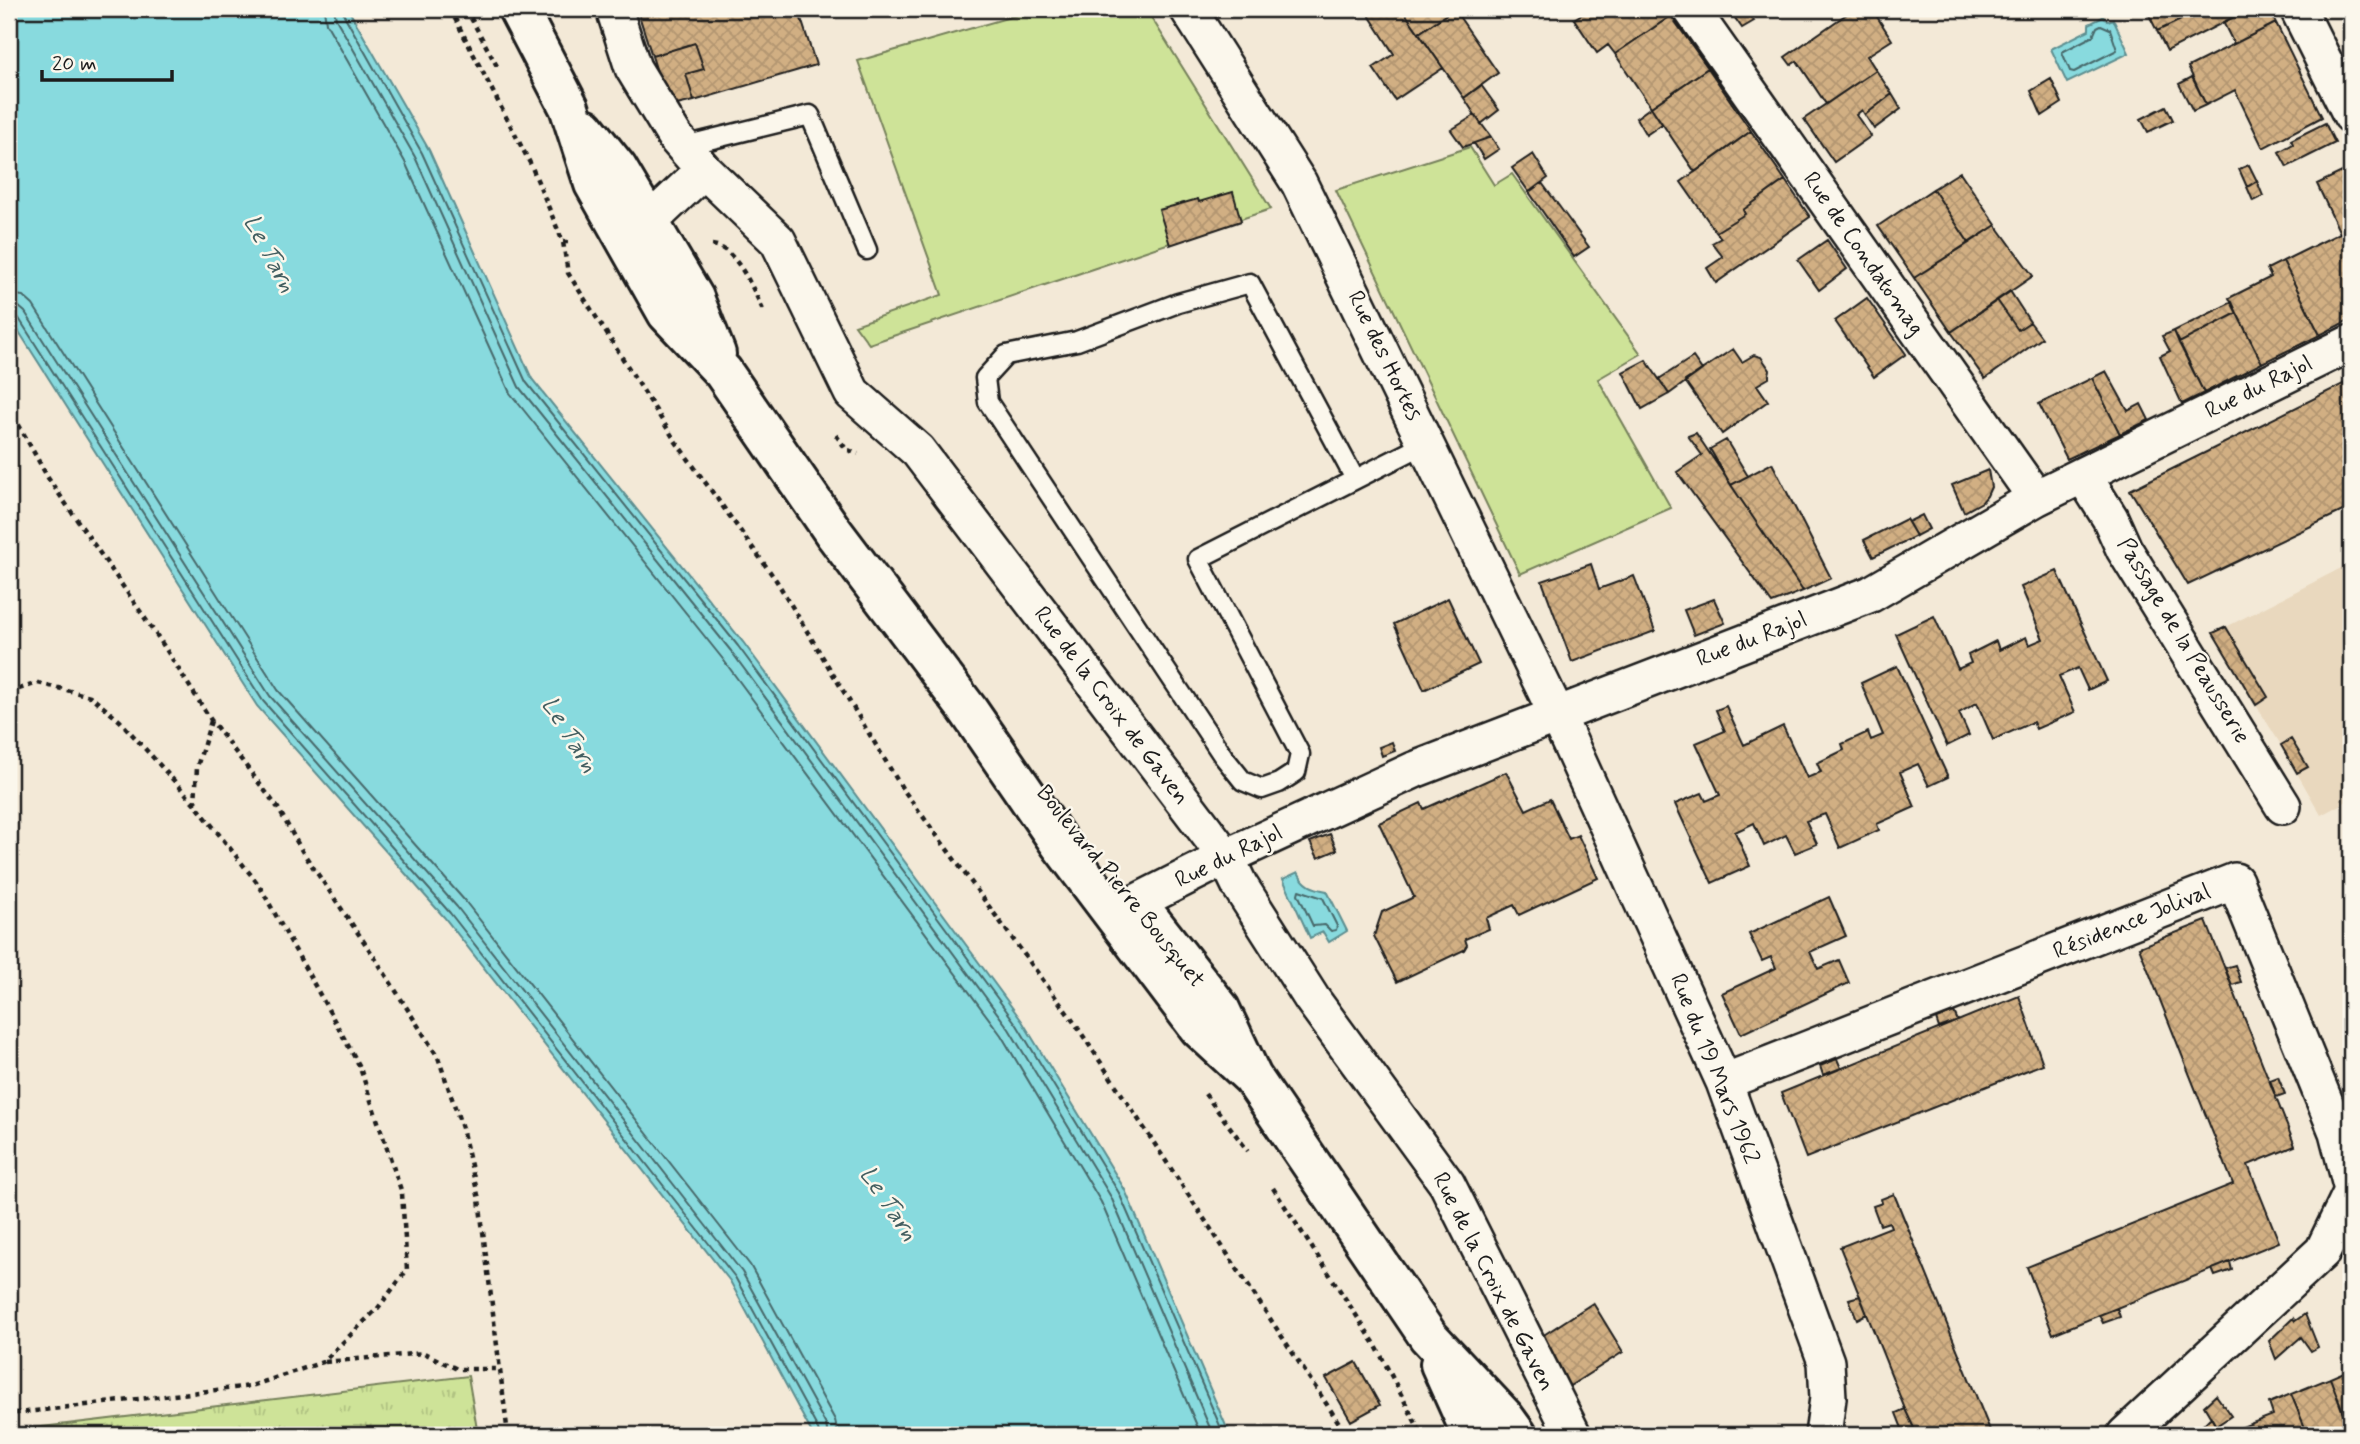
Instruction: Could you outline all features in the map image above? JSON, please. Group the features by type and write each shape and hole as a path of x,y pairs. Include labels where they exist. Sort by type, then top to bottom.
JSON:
{"main road":[{"name":"Boulevard Pierre Bousquet","path":"518,9 569,107 594,184 667,313 723,372 834,533 968,710 1060,844 1199,1028 1252,1077"},
{"name":"Boulevard Pierre Bousquet","path":"569,107 617,168 694,299 723,372"},
{"name":"Boulevard Pierre Bousquet","path":"968,710 1079,831 1220,1009 1252,1077 1428,1336 1504,1417 1517,1435"},
{"name":"Boulevard Pierre Bousquet","path":"1428,1336 1472,1435"}],"street":[{"name":"Rue de la Croix de Gaven","path":"614,9 633,68 694,158 778,241 852,393 918,451 1226,857 1240,886 1312,999 1447,1184 1573,1435"},
{"name":"Rue des Hortes","path":"1188,9 1299,183 1558,715"},
{"name":"Rue de Condatomag","path":"1691,9 2036,498"},
{"path":"2298,9 2351,115"},
{"path":"649,222 694,158"},
{"name":"Rue du Rajol","path":"1137,902 1226,857 1414,770 1871,594 2036,498 2351,343"},
{"name":"Passage de la Peausserie","path":"2083,475 2110,518 2124,549 2283,806"},
{"name":"Rue du 19 Mars 1962","path":"1558,715 1724,1082 1826,1362 1829,1433"},
{"name":"Résidence Jolival","path":"1724,1082 2235,881 2337,1132 2351,1186"},
{"path":"2125,1435 2323,1251 2351,1193"}],"lane":[{"path":"694,158 810,115 867,250"},
{"path":"1355,479 1250,283 1178,303 1077,341 1006,355 985,379 988,402 1223,756 1243,781 1262,789 1279,783 1296,772 1300,754 1198,559 1427,443"}],"path":[{"path":"450,9 531,165 563,242 568,273 676,442 776,580 902,788 1076,1025 1348,1435"},
{"path":"563,242 573,242"},
{"path":"9,407 48,478 160,640 211,720 278,808 302,851 438,1057 462,1128 479,1199 508,1435"},
{"path":"9,692 38,683 90,696 120,722 195,804 259,885 359,1065 402,1193 407,1270 378,1308 323,1362"},
{"path":"195,804 197,767 211,720"},
{"path":"9,1414 251,1386 323,1362 424,1353 457,1370 499,1369"}],"shaded area":[{"path":"2351,563 2351,799 2321,815 2297,773 2308,766 2292,739 2281,745 2256,705 2268,697 2226,627"}],"green space":[{"path":"1038,9 1146,9 1271,209 869,344 855,325 942,295 858,61"},
{"path":"1470,147 1494,185 1512,174 1641,354 1598,379 1671,508 1520,574 1336,190"},
{"path":"468,1376 478,1435 9,1435 9,1431"}],"water":[{"name":"Le Tarn","path":"9,9 348,9 429,150 532,379 743,642 1022,1021 1125,1190 1226,1426 1233,1435 813,1435 730,1281 444,917 257,706 9,316"},
{"path":"2103,17 2108,21 2113,19 2129,53 2067,83 2051,49 2089,30 2089,24"},
{"path":"1298,872 1310,886 1327,891 1347,931 1329,942 1323,932 1310,938 1283,879"}],"building":[{"path":"637,9 798,9 816,65 694,101 686,74 704,69 695,43 652,56"},
{"path":"1365,9 1402,9 1443,68 1395,100 1373,68 1394,54"},
{"path":"1402,9 1454,9 1419,33"},
{"path":"1454,9 1498,73 1464,98 1419,33"},
{"path":"1590,9 1666,9 1671,16 1615,54 1608,45 1597,53 1574,19"},
{"path":"1854,9 1872,9 1892,40 1867,56 1876,70 1826,104 1797,61 1791,65 1785,57"},
{"path":"2146,9 2175,9 2181,20 2157,31"},
{"path":"2175,9 2250,9 2167,51 2157,31 2181,20"},
{"path":"2250,9 2269,9 2276,23 2234,44 2223,22"},
{"path":"1747,11 1754,21 1742,28 1735,18"},
{"path":"1671,16 1708,68 1651,107 1615,54"},
{"path":"2276,23 2322,117 2263,148 2235,90 2206,105 2188,67"},
{"path":"695,43 704,69 686,74 694,101 668,107 652,56"},
{"path":"1708,68 1751,131 1695,172 1651,107"},
{"path":"1876,70 1892,94 1865,115 1862,110 1856,115 1871,136 1834,162 1804,119"},
{"path":"2192,77 2206,105 2193,111 2179,84"},
{"path":"2051,79 2062,103 2042,116 2031,91"},
{"path":"1481,85 1499,110 1481,124 1464,98"},
{"path":"1892,94 1901,109 1874,129 1865,115"},
{"path":"2166,106 2173,120 2148,132 2141,119"},
{"path":"1651,107 1662,124 1646,135 1636,118"},
{"path":"1475,115 1491,137 1463,147 1451,130"},
{"path":"2325,123 2335,143 2287,167 2279,152 2293,144 2291,140"},
{"path":"1751,131 1785,180 1743,210 1745,214 1716,232 1681,182"},
{"path":"1491,137 1499,149 1484,159 1474,143"},
{"path":"1533,154 1548,178 1529,192 1512,168"},
{"path":"2249,165 2257,181 2247,187 2239,169"},
{"path":"2348,169 2351,176 2351,319 2320,335 2283,261 2340,233 2317,184"},
{"path":"1960,172 1996,225 1969,243 1933,189"},
{"path":"1785,180 1810,217 1716,283 1707,268 1723,257 1712,243 1721,238 1716,232 1745,214 1743,210"},
{"path":"2257,181 2263,196 2253,201 2247,187"},
{"path":"1542,183 1589,247 1574,257 1529,192"},
{"path":"1933,189 1969,243 1914,278 1878,226"},
{"path":"1233,192 1241,221 1170,245 1159,210"},
{"path":"1996,225 2033,276 1951,332 1914,278"},
{"path":"1827,240 1847,269 1819,290 1798,260"},
{"path":"2283,261 2320,335 2262,363 2229,298 2271,277 2267,269"},
{"path":"2010,291 2030,322 2018,330 1997,300"},
{"path":"1867,298 1906,354 1874,377 1835,321"},
{"path":"1997,300 2018,330 2030,322 2042,338 1985,379 1951,332"},
{"path":"2232,302 2237,313 2179,343 2174,331"},
{"path":"2237,313 2262,363 2204,393 2179,343"},
{"path":"2174,331 2204,393 2182,404 2160,356 2170,351 2162,336"},
{"path":"1733,349 1742,362 1754,355 1761,357 1770,370 1769,378 1757,385 1768,401 1722,434 1685,381"},
{"path":"1693,357 1702,370 1669,394 1659,379"},
{"path":"1646,360 1669,394 1642,409 1623,372"},
{"path":"2106,371 2128,411 2141,404 2149,420 2120,434 2092,378"},
{"path":"2092,378 2120,434 2067,459 2039,404"},
{"path":"2351,380 2351,507 2188,585 2130,490"},
{"path":"1696,433 1803,591 1772,603 1677,472 1702,455 1688,436"},
{"path":"1726,440 1748,476 1731,485 1710,449"},
{"path":"1772,463 1831,578 1803,591 1731,485"},
{"path":"1988,470 1991,487 1987,496 1964,512 1952,485"},
{"path":"1922,515 1929,529 1916,536 1908,522"},
{"path":"1906,519 1916,536 1873,557 1864,540"},
{"path":"1591,564 1599,589 1634,576 1655,631 1572,662 1542,581"},
{"path":"2057,571 2107,681 2088,690 2078,668 2059,676 2075,712 2036,729 2033,722 1993,740 1977,703 1959,713 1969,735 1947,746 1896,634 1934,616 1958,669 1971,663 1968,655 1996,641 1999,650 2026,637 2029,645 2043,639 2021,587"},
{"path":"1448,598 1479,664 1424,690 1394,624"},
{"path":"1714,599 1725,623 1694,635 1684,610"},
{"path":"2226,627 2268,697 2256,705 2213,633"},
{"path":"1897,666 1948,777 1929,786 1918,764 1900,772 1915,807 1877,824 1879,830 1840,848 1825,814 1806,821 1817,844 1795,853 1786,835 1764,846 1754,823 1735,832 1750,866 1712,883 1675,804 1702,793 1706,801 1720,795 1696,743 1725,731 1716,710 1726,706 1744,745 1783,726 1807,778 1821,772 1817,763 1844,750 1842,744 1868,732 1871,740 1883,735 1861,683"},
{"path":"2291,739 2308,767 2297,773 2281,745"},
{"path":"1392,742 1395,751 1382,756 1379,747"},
{"path":"1506,772 1526,810 1550,799 1569,839 1578,835 1598,878 1519,915 1514,905 1486,918 1489,929 1465,939 1467,945 1464,950 1397,982 1374,936 1382,912 1414,897 1379,823 1421,803 1424,809"},
{"path":"1330,834 1337,850 1318,858 1310,842"},
{"path":"1829,897 1846,936 1810,952 1818,969 1839,960 1849,983 1741,1034 1722,993 1776,968 1771,957 1762,961 1749,934"},
{"path":"2206,921 2295,1146 2248,1165 2279,1242 2053,1334 2027,1267 2233,1184 2139,947"},
{"path":"2235,965 2241,982 2232,985 2225,968"},
{"path":"2019,996 2043,1064 1806,1158 1781,1093"},
{"path":"1954,1012 1958,1021 1939,1028 1936,1019"},
{"path":"1837,1059 1841,1068 1823,1075 1820,1066"},
{"path":"2278,1077 2285,1094 2276,1097 2270,1080"},
{"path":"1894,1194 1992,1435 1917,1435 1905,1409 1840,1247 1891,1227 1889,1222 1880,1225 1873,1206 1882,1203 1881,1199"},
{"path":"2230,1262 2232,1270 2215,1276 2212,1269"},
{"path":"1860,1296 1867,1314 1857,1319 1849,1299"},
{"path":"1593,1303 1623,1352 1565,1389 1536,1340"},
{"path":"2117,1308 2120,1317 2103,1323 2099,1315"},
{"path":"2305,1314 2318,1347 2311,1351 2301,1337 2276,1359 2269,1341 2293,1318 2295,1321"},
{"path":"1356,1362 1380,1405 1351,1421 1326,1378"},
{"path":"2351,1369 2351,1431 2330,1378"},
{"path":"2330,1378 2351,1435 2308,1435 2291,1394"},
{"path":"2291,1394 2308,1435 2222,1435 2273,1415 2269,1403"},
{"path":"2216,1395 2231,1416 2216,1426 2204,1406"},
{"path":"1905,1409 1914,1428 1903,1431 1896,1413"},
{"path":"2211,1417 2219,1431 2211,1435 2193,1435"}]}
